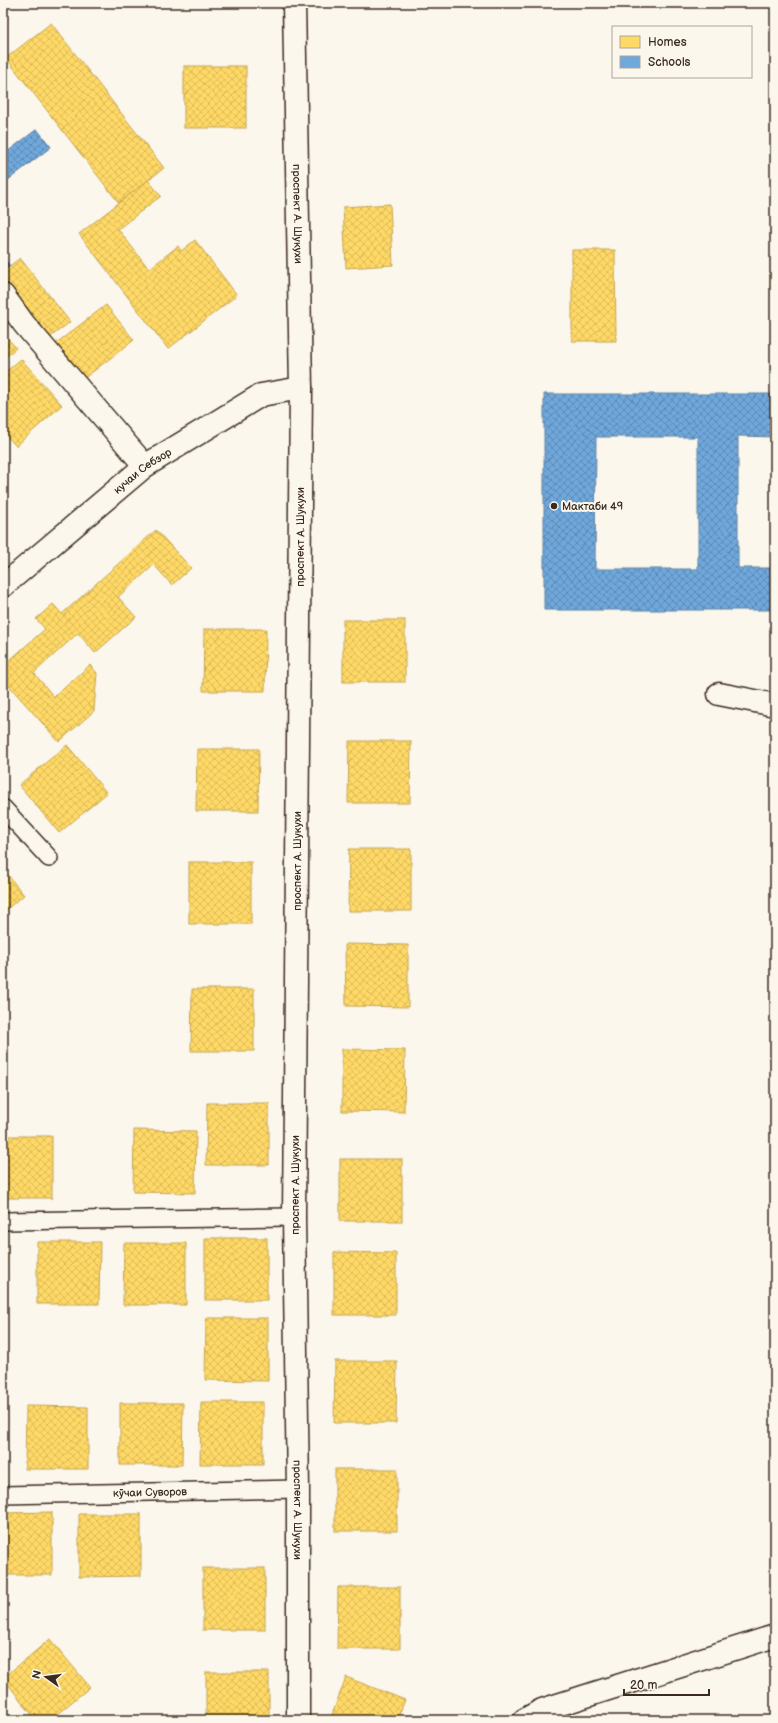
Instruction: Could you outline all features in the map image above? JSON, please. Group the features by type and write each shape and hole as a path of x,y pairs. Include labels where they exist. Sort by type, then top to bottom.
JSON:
{"main road":[{"name":"проспект А. Шукухи","path":"294,3 301,388 294,1217 298,1489 298,1720"},
{"path":"3,295 24,324 145,466"},
{"name":"кучаи Себзор","path":"3,586 145,466 261,395 301,388"},
{"path":"719,694 775,705"},
{"path":"524,1720 542,1710 775,1636"}],"lane":[{"path":"3,808 49,858"},
{"path":"3,1220 294,1217"},
{"name":"кӯчаи Суворов","path":"3,1495 298,1489"}],"building: Homes":[{"path":"352,3 402,3 402,4"},
{"path":"51,23 164,168 119,203 6,58"},
{"path":"184,66 246,66 246,128 184,128"},
{"path":"148,180 161,196 118,229 149,269 178,246 181,251 195,240 237,295 168,349 79,234"},
{"path":"390,204 393,265 346,268 343,207"},
{"path":"572,250 615,250 616,341 572,341"},
{"path":"20,258 70,322 40,345 3,296 3,271"},
{"path":"106,305 134,340 78,383 51,347"},
{"path":"3,333 16,348 3,359"},
{"path":"21,359 62,405 16,446 3,432 3,374"},
{"path":"156,530 191,568 172,585 154,565 118,597 136,617 95,653 78,633 34,673 54,697 90,665 97,673 94,711 59,742 3,679 3,666 45,629 36,619 53,604 62,614"},
{"path":"343,620 405,620 405,682 343,682"},
{"path":"204,629 266,629 265,691 203,691"},
{"path":"349,741 411,741 410,803 348,803"},
{"path":"67,745 107,793 59,833 19,785"},
{"path":"197,749 259,749 258,811 196,811"},
{"path":"349,849 411,849 411,911 348,911"},
{"path":"189,862 251,862 251,924 189,924"},
{"path":"3,869 24,895 3,912"},
{"path":"345,944 408,945 408,1007 346,1006"},
{"path":"192,989 254,989 254,1051 191,1051"},
{"path":"342,1049 405,1050 404,1112 342,1111"},
{"path":"207,1103 269,1103 269,1165 206,1165"},
{"path":"134,1130 196,1131 195,1193 133,1192"},
{"path":"3,1136 52,1136 52,1198 3,1198"},
{"path":"340,1159 402,1159 402,1221 340,1221"},
{"path":"205,1238 267,1238 267,1300 205,1300"},
{"path":"3,1241 6,1242 5,1304 3,1304"},
{"path":"37,1242 100,1242 99,1304 37,1304"},
{"path":"124,1243 186,1243 186,1305 123,1305"},
{"path":"334,1252 396,1253 396,1315 334,1315"},
{"path":"206,1318 268,1318 268,1381 205,1380"},
{"path":"335,1361 397,1361 396,1423 334,1423"},
{"path":"201,1402 263,1402 263,1464 200,1464"},
{"path":"120,1403 183,1403 182,1465 120,1465"},
{"path":"26,1406 88,1407 88,1469 25,1469"},
{"path":"335,1469 397,1469 397,1531 335,1531"},
{"path":"52,1512 52,1575 3,1575 3,1513"},
{"path":"79,1514 141,1514 141,1576 79,1577"},
{"path":"203,1568 265,1568 265,1630 203,1630"},
{"path":"338,1587 400,1587 400,1649 337,1649"},
{"path":"50,1639 90,1687 50,1720 36,1720 3,1678"},
{"path":"206,1672 269,1672 269,1720 206,1720"},
{"path":"346,1677 405,1700 397,1720 330,1720"}],"building: Schools":[{"path":"37,129 51,147 3,184 3,155"},
{"path":"3,257 10,266 3,271"},
{"path":"544,394 775,394 775,437 738,436 738,568 775,568 775,610 544,610","holes":["596,437 698,437 698,569 595,569"]}],"place":[{"name":"Мактаби 49","path":"554,506"}]}
